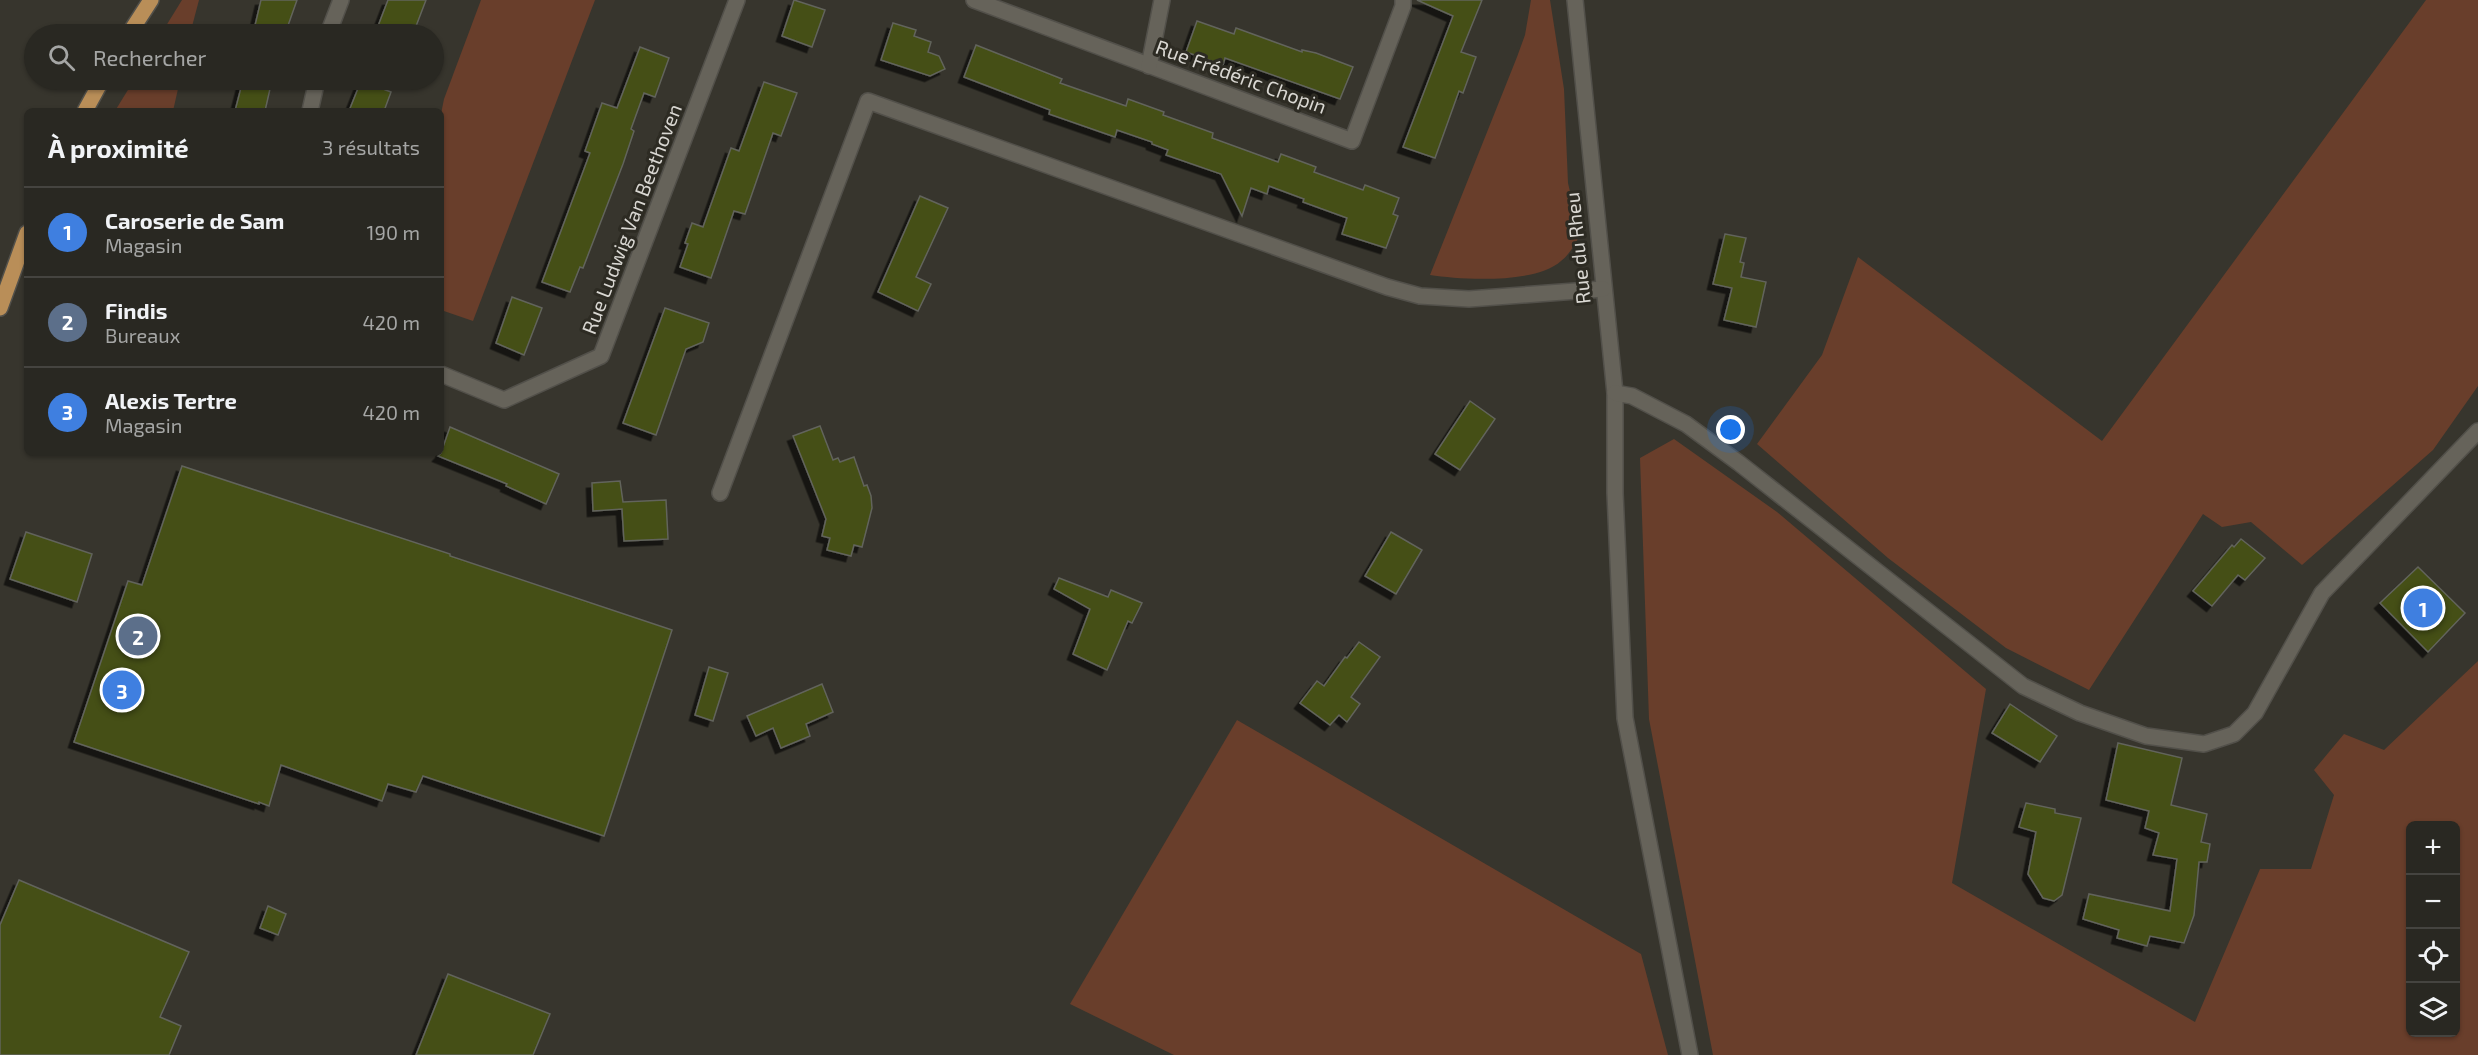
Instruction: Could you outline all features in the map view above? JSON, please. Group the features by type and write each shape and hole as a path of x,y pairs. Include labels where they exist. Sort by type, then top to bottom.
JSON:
{"main road":[{"path":"135,24 151,0"},
{"path":"87,108 97,90"},
{"path":"0,308 24,241"}],"street":[{"path":"332,24 340,0"},
{"name":"Rue Ludwig Van Beethoven","path":"444,375 504,400 601,356 737,0"},
{"name":"Rue Frédéric Chopin","path":"974,0 1352,141 1403,6 1402,0"},
{"path":"1149,66 1162,0"},
{"name":"Rue du Rheu","path":"1575,0 1615,393 1615,493 1625,718 1690,1055"},
{"path":"311,108 315,90"},
{"path":"720,493 868,101 1387,287 1420,296 1468,299 1603,289"},
{"path":"1615,393 1632,396 1686,424 2023,686 2080,713 2146,736 2204,744 2234,734 2255,713 2322,592 2478,431"}],"shaded area":[{"path":"182,0 199,0 193,24 167,24"},
{"path":"481,0 595,0 473,321 444,311 442,108"},
{"path":"1531,0 1550,0 1564,89 1568,183 1580,235 1570,252 1561,261 1534,274 1479,279 1430,275 1517,57 1525,35"},
{"path":"2426,0 2478,0 2478,386 2433,450 2302,565 2251,522 2222,527 2203,514 2089,690 2006,648 1888,558 1757,444 1822,355 1858,257 2102,441"},
{"path":"128,90 178,90 174,108 117,108"},
{"path":"1674,439 1777,512 1986,689 1952,883 2195,1022 2260,869 2311,869 2334,795 2314,770 2344,734 2384,750 2478,661 2478,1055 1713,1055 1649,719 1640,458"},
{"path":"1237,720 1641,954 1668,1055 1174,1055 1070,1004"}],"building":[{"path":"261,0 297,0 289,24 255,24"},
{"path":"388,0 426,0 417,24 379,24"},
{"path":"794,0 825,10 812,47 782,36"},
{"path":"1417,0 1482,0 1461,52 1476,57 1463,93 1459,91 1435,158 1403,147 1453,16"},
{"path":"1197,21 1234,34 1236,28 1302,52 1302,50 1316,53 1353,67 1340,99 1225,58 1223,65 1186,52"},
{"path":"893,23 916,30 914,36 931,42 928,52 939,56 945,69 930,76 881,60"},
{"path":"976,45 1062,79 1060,83 1126,106 1128,99 1164,112 1163,115 1213,133 1212,138 1278,162 1281,154 1316,167 1314,172 1363,190 1365,185 1399,198 1393,214 1398,216 1386,248 1342,234 1347,218 1303,202 1304,199 1269,186 1267,194 1251,188 1242,216 1221,174 1166,155 1168,150 1152,142 1117,130 1115,137 1049,114 1050,110 964,77"},
{"path":"640,47 669,58 655,97 644,93 631,129 634,131 623,164 583,268 580,267 570,292 542,282 590,153 585,151 602,103 617,108"},
{"path":"764,82 797,93 781,136 773,133 745,214 734,211 711,278 680,267 692,223 703,227 731,148 739,151"},
{"path":"240,90 270,90 266,108 236,108"},
{"path":"357,90 391,92 385,108 350,108"},
{"path":"920,196 948,208 916,277 931,284 918,311 878,292"},
{"path":"1725,234 1746,238 1740,262 1744,263 1741,277 1766,282 1756,327 1724,320 1732,288 1713,284"},
{"path":"512,297 542,308 524,355 496,343"},
{"path":"665,308 709,323 703,342 686,349 656,435 623,423"},
{"path":"1470,401 1495,419 1460,470 1435,454"},
{"path":"820,426 833,460 838,458 840,462 854,457 864,486 867,485 871,496 872,508 862,547 854,545 851,556 827,550 830,538 822,536 826,519 793,436"},
{"path":"450,427 559,474 546,504 506,486 507,484 438,456 444,456 444,444"},
{"path":"182,466 672,630 604,836 423,776 416,792 388,784 382,801 281,765 269,806 74,742 128,581 142,585"},
{"path":"620,481 623,502 666,500 668,539 624,541 622,509 593,511 592,483"},
{"path":"26,532 92,554 77,602 10,579"},
{"path":"1391,532 1422,550 1396,594 1365,576"},
{"path":"2241,539 2265,558 2245,580 2238,575 2212,606 2193,591 2232,545 2234,547"},
{"path":"2418,567 2465,613 2428,652 2380,603"},
{"path":"1059,578 1108,597 1111,590 1142,603 1132,623 1128,621 1107,670 1073,654 1090,609 1054,589"},
{"path":"1359,642 1380,657 1351,697 1360,704 1347,722 1339,715 1330,725 1300,703 1317,681 1324,686"},
{"path":"709,667 728,673 713,721 695,715"},
{"path":"822,684 833,712 806,724 810,736 781,748 773,728 756,736 747,716"},
{"path":"2010,704 2057,736 2040,762 1992,733"},
{"path":"2118,743 2182,758 2171,805 2207,814 2201,842 2210,844 2207,862 2199,862 2194,915 2184,943 2150,936 2147,946 2117,938 2119,930 2083,919 2089,894 2170,911 2177,859 2153,855 2159,833 2145,828 2149,811 2106,800"},
{"path":"2026,803 2055,809 2055,813 2081,818 2062,895 2054,901 2043,898 2028,874 2036,832 2019,827"},
{"path":"19,880 189,952 160,1017 181,1026 169,1055 0,1055 0,925"},
{"path":"268,906 286,914 278,935 260,928"},
{"path":"448,974 550,1014 533,1055 416,1055"}],"place":[{"name":"Caroserie de Sam","path":"2423,608"},
{"name":"Findis","path":"138,636"},
{"name":"Alexis Tertre","path":"122,690"}]}
